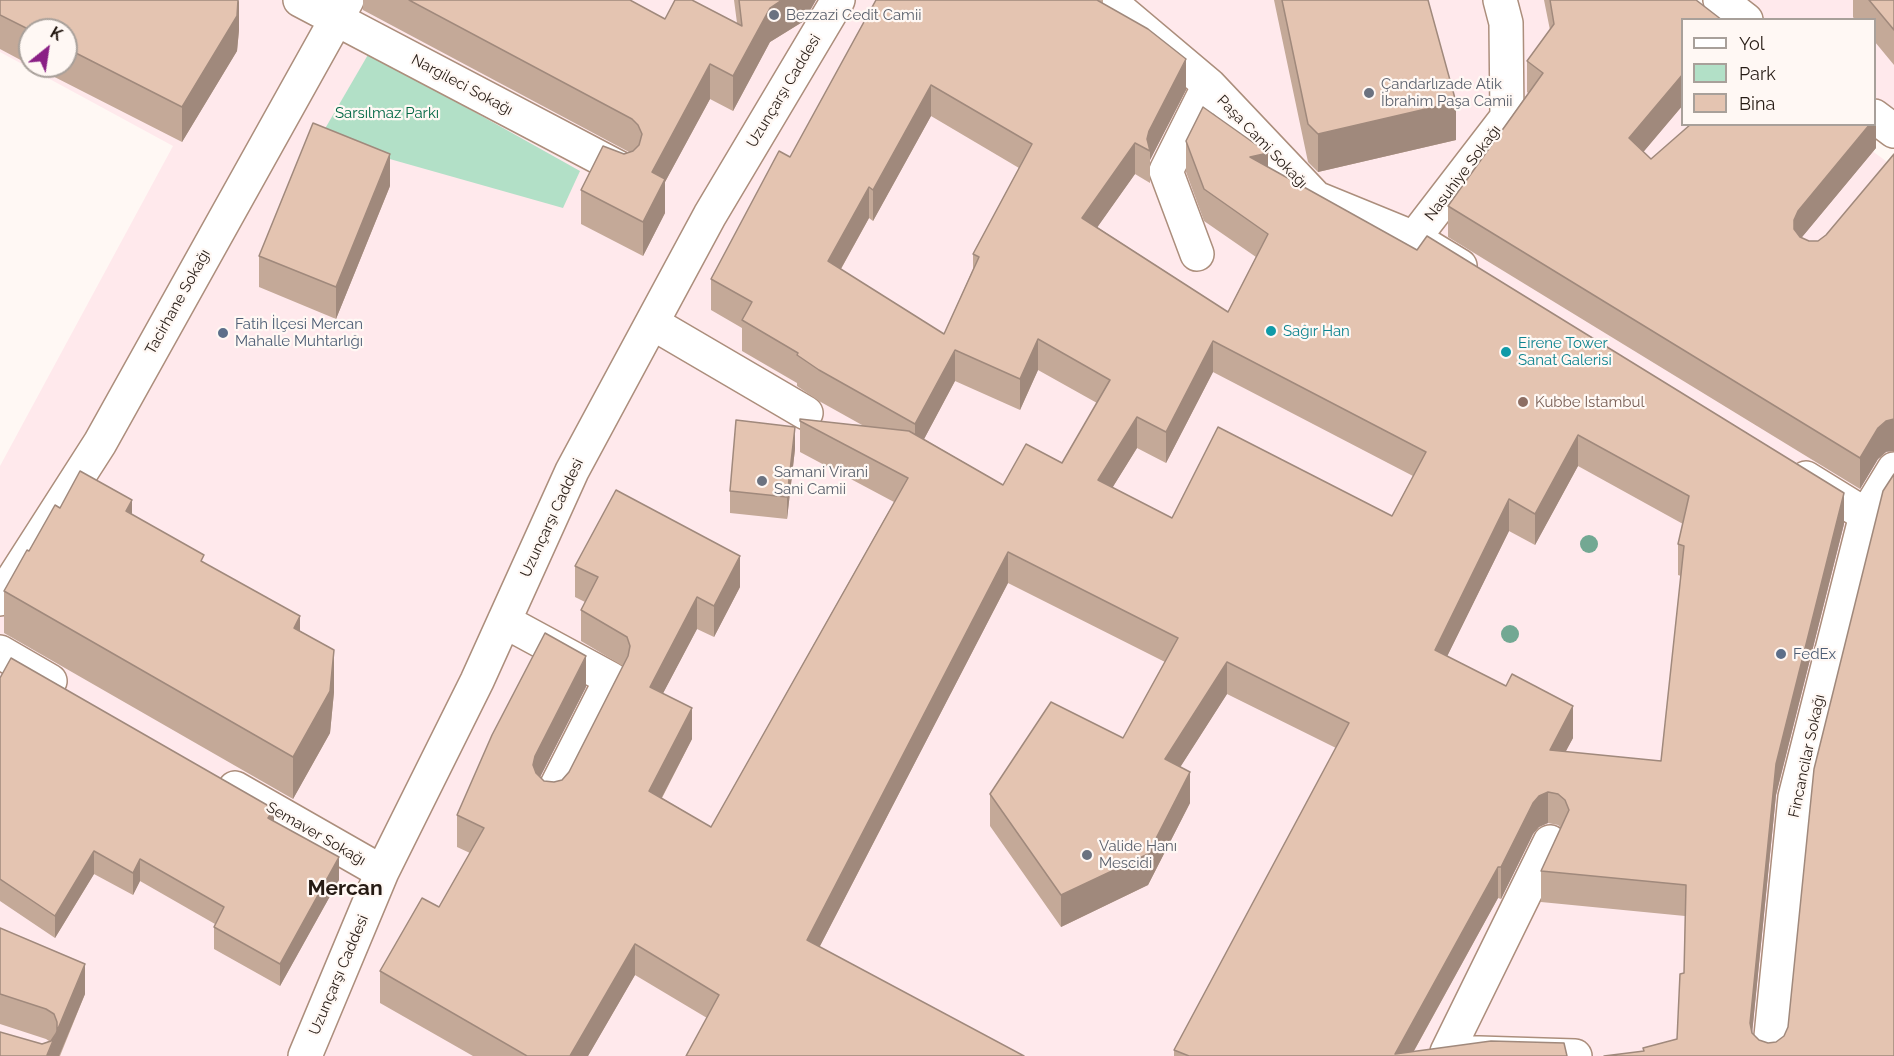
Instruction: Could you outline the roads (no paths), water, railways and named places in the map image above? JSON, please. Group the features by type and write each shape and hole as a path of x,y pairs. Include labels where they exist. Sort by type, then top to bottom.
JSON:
{"street":[{"name":"Nargileci Sokağı","path":"300,0 341,9 623,170"},
{"name":"Uzunçarşı Caddesi","path":"305,1056 382,872 504,621 572,471 654,324 710,215 838,0"},
{"name":"Paşa Cami Sokağı","path":"1108,0 1209,86 1316,198 1414,238 1484,281"},
{"name":"Nasuhiye Sokağı","path":"1414,238 1507,117 1506,22 1500,0"},
{"path":"1720,0 1743,18"},
{"name":"Tacirhane Sokağı","path":"0,599 114,417 341,9"},
{"path":"1197,254 1166,171 1209,86"},
{"path":"1876,117 1894,131"},
{"path":"654,324 806,413"},
{"path":"1785,465 1866,515"},
{"name":"Fincancilar Sokağı","path":"1769,1056 1795,797 1866,515 1894,469"},
{"path":"504,621 611,680 552,795"},
{"path":"0,652 72,694"},
{"name":"Semaver Sokağı","path":"207,771 382,872"},
{"path":"1550,842 1447,1052 1575,1056"}],"place":[{"name":"Bezzazi Cedit Camii","path":"774,15"},
{"name":"Çandarlızade Atik İbrahim Paşa Camii","path":"1369,93"},
{"name":"Sağır Han","path":"1271,331"},
{"name":"Fatih İlçesi Mercan Mahalle Muhtarlığı","path":"223,333"},
{"name":"Eirene Tower Sanat Galerisi","path":"1506,352"},
{"name":"Kubbe Istambul","path":"1523,402"},
{"name":"Samani Virani Sani Camii","path":"762,481"},
{"name":"FedEx","path":"1781,654"},
{"name":"Valide Hanı Mescidi","path":"1087,855"}],"district":[{"name":"Mercan","path":"345,889"}],"park label":[{"name":"Sarsılmaz Parkı","path":"387,113"}]}
